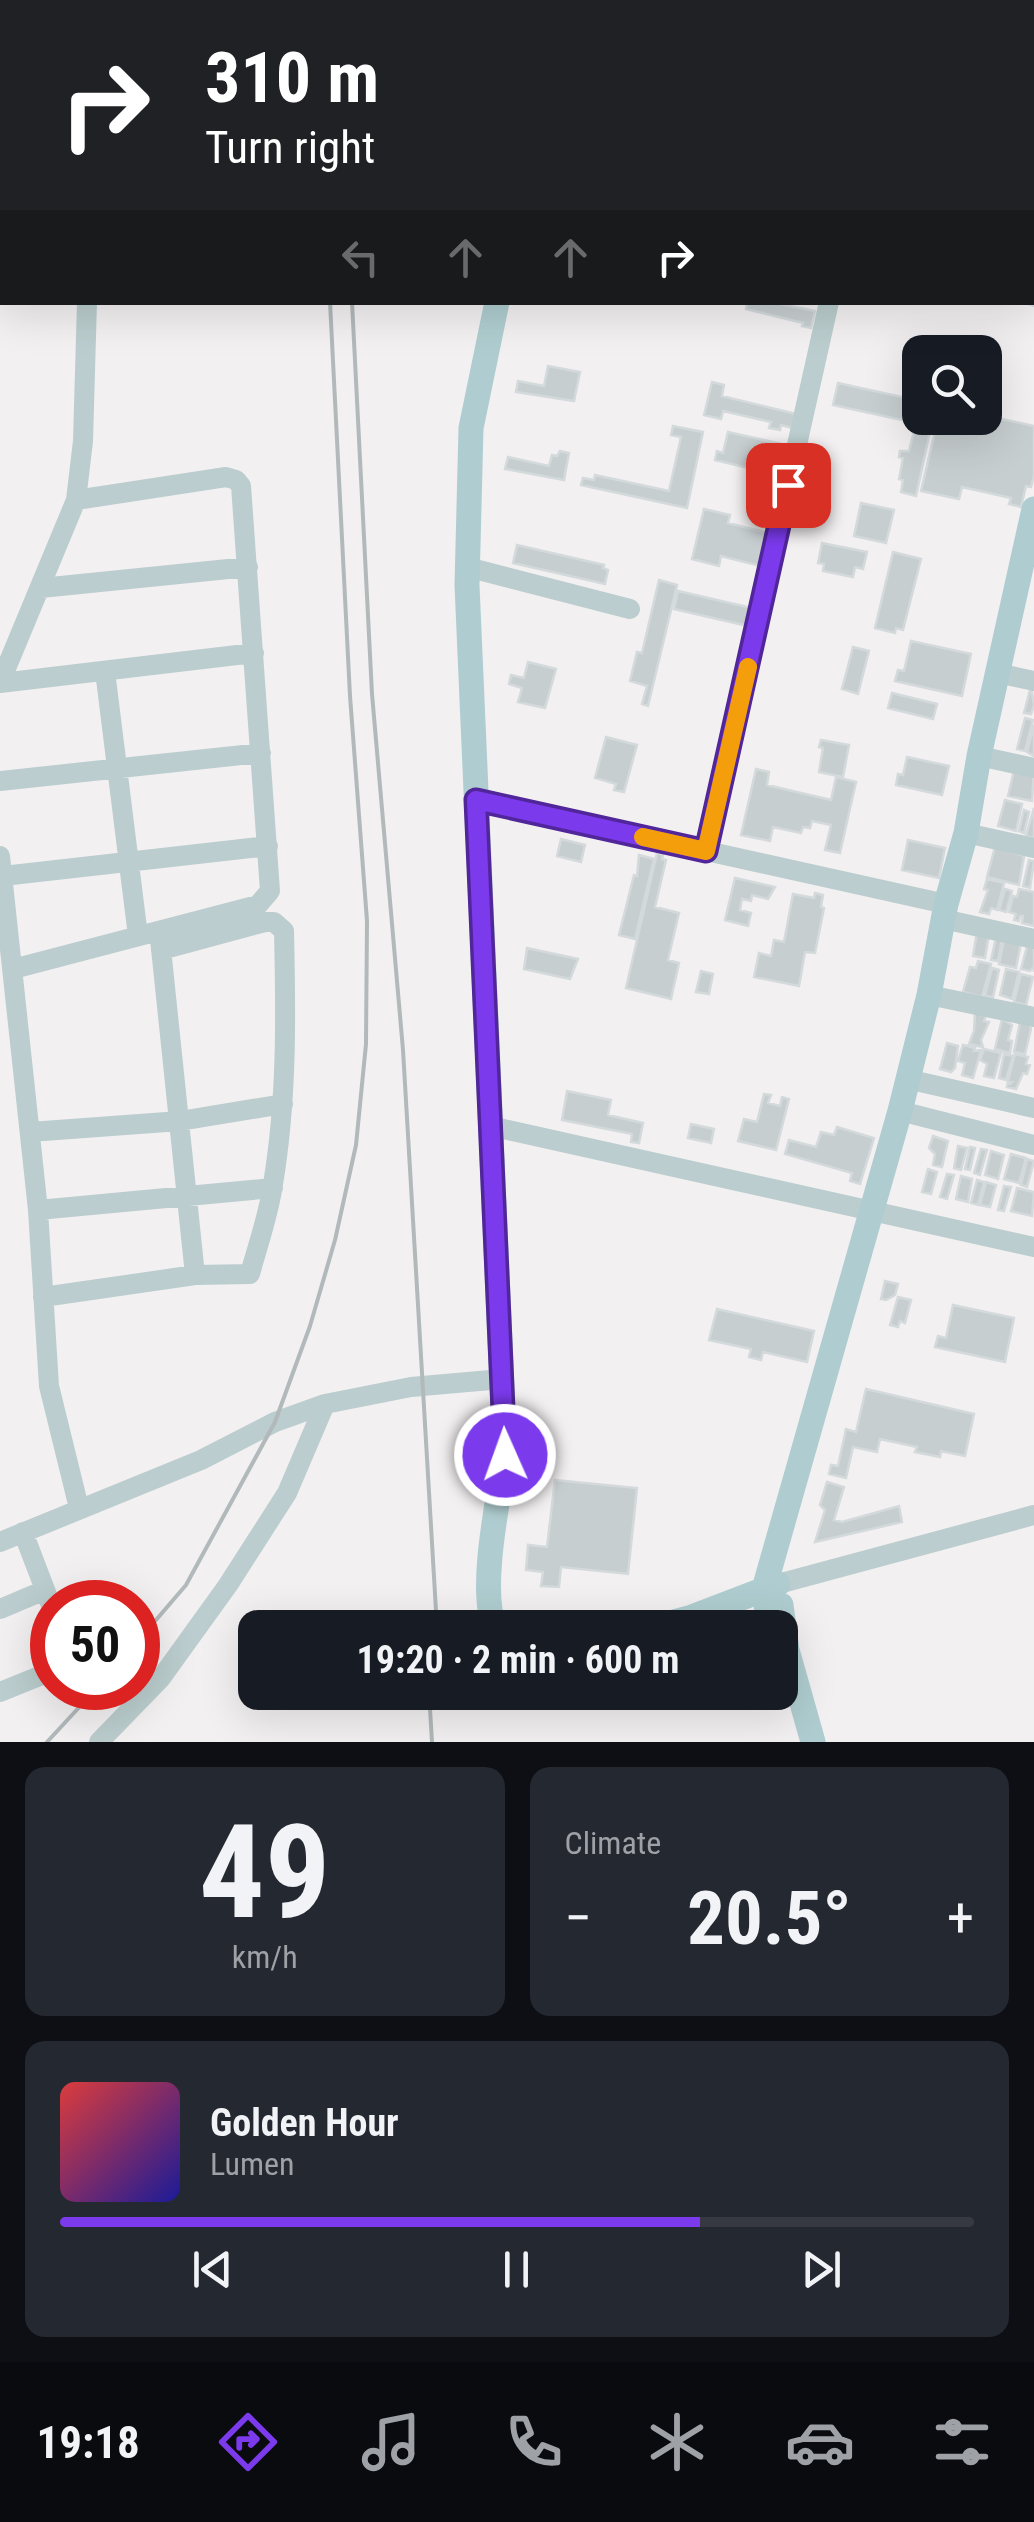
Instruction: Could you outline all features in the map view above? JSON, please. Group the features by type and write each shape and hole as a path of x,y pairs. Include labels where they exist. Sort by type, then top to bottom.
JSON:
{"main road":[{"path":"489,1610 492,1543 505,1455 467,567 471,428 495,305"},
{"path":"770,1610 771,1580 788,1495 900,1111 929,994 997,673 1025,594 1034,511"},
{"path":"707,1610 771,1580"},
{"path":"771,1580 813,1742"},
{"path":"788,1710 797,1742"}],"street":[{"path":"87,305 84,441 76,500 2,674 105,671 254,653"},
{"path":"706,851 828,305"},
{"path":"76,500 226,478 236,480 244,496 270,891 258,905 160,940"},
{"path":"41,588 248,566"},
{"path":"467,567 630,609"},
{"path":"105,671 138,936"},
{"path":"997,673 1034,681"},
{"path":"0,781 262,753"},
{"path":"979,756 1034,768"},
{"path":"476,800 706,851 944,911 1034,939"},
{"path":"966,833 1034,848"},
{"path":"79,1508 50,1386 30,1132 8,997 13,969 1,866 128,861 268,846"},
{"path":"13,969 138,936 160,940 265,922 274,922 284,931 287,1039 283,1104 273,1188 250,1274 195,1275 43,1297"},
{"path":"160,940 195,1275"},
{"path":"929,994 1034,1018"},
{"path":"907,1079 1034,1108"},
{"path":"30,1132 180,1121 283,1104"},
{"path":"900,1111 1034,1145"},
{"path":"490,1126 1034,1247"},
{"path":"38,1210 273,1188"},
{"path":"0,1542 201,1460 275,1422 325,1404 411,1388 502,1379"},
{"path":"99,1742 161,1678 228,1585 287,1493 325,1404"},
{"path":"771,1580 1034,1515"},
{"path":"23,1532 42,1580"},
{"path":"0,1609 30,1603"},
{"path":"0,1692 30,1680"}],"building":[{"path":"747,305 785,305 815,311 811,328 746,309"},
{"path":"548,366 580,372 574,401 516,392 518,381 544,386"},
{"path":"712,382 724,385 722,396 796,414 792,428 769,428 771,422 723,411 721,419 704,415"},
{"path":"838,383 902,397 902,420 833,405"},
{"path":"1002,419 1034,426 1034,476 1031,487 1026,486 1021,507 1009,504 1011,498 962,487 959,499 921,491 934,435 1002,435"},
{"path":"673,426 703,432 687,508 581,485 583,478 594,480 595,475 669,491 681,437 671,435"},
{"path":"728,432 786,445 782,476 715,460 717,451 723,453"},
{"path":"913,435 929,435 916,496 901,492 900,451 909,451"},
{"path":"560,451 569,453 564,480 505,469 508,457 549,466 552,455 557,456"},
{"path":"861,503 894,510 886,543 854,536"},
{"path":"704,509 730,515 728,523 772,534 764,567 721,556 719,566 692,559"},
{"path":"822,543 867,552 863,569 855,567 853,577 823,571 824,564 818,563"},
{"path":"517,545 604,565 608,570 605,584 513,563"},
{"path":"893,552 921,559 903,630 896,628 895,633 875,628"},
{"path":"659,580 677,585 648,706 642,704 647,686 630,681 637,652 642,653"},
{"path":"678,591 756,609 752,627 674,609"},
{"path":"911,641 971,654 962,696 895,681 898,670 904,671"},
{"path":"853,647 869,651 858,694 842,689"},
{"path":"528,662 556,669 545,708 518,702 522,688 509,684 511,675 524,678"},
{"path":"1031,686 1034,705 1031,714 1024,713"},
{"path":"892,693 937,704 933,719 888,708"},
{"path":"1025,718 1033,720 1025,751 1017,749"},
{"path":"1034,725 1034,756 1027,752"},
{"path":"606,737 637,745 624,792 614,790 616,784 595,778"},
{"path":"821,740 849,745 843,777 819,772"},
{"path":"907,757 949,766 942,795 896,785"},
{"path":"1015,766 1034,770 1032,801 1008,796"},
{"path":"756,769 769,772 767,785 831,800 836,777 856,782 840,853 825,850 831,825 812,821 810,828 803,827 801,833 773,827 770,841 741,835"},
{"path":"1005,800 1022,804 1016,831 998,826"},
{"path":"1034,808 1034,835 1033,838 1026,836"},
{"path":"1024,810 1029,812 1024,833 1019,831"},
{"path":"561,839 585,845 581,862 557,856"},
{"path":"908,840 945,848 939,878 902,870"},
{"path":"995,847 1024,856 1019,885 987,877"},
{"path":"657,853 666,860 655,907 679,913 668,960 679,963 671,999 626,988"},
{"path":"639,855 654,859 635,939 619,935 634,875 637,876"},
{"path":"1029,860 1034,861 1030,888 1023,886"},
{"path":"735,878 775,887 768,899 752,895 751,901 742,899 740,910 751,913 748,926 725,920"},
{"path":"987,879 1004,883 997,910 991,908 989,914 980,912 988,890 984,889"},
{"path":"1005,889 1012,891 1006,912 999,910"},
{"path":"1019,889 1034,892 1034,926 1022,923 1023,916 1014,920 1016,914 1009,912"},
{"path":"815,893 823,895 824,908 815,953 805,952 799,986 754,977 759,953 771,956 774,940 784,942 793,894 814,898"},
{"path":"977,932 989,934 985,958 973,956"},
{"path":"996,938 1002,939 998,961 991,960"},
{"path":"1004,940 1021,943 1016,968 999,964"},
{"path":"1028,943 1034,944 1034,967 1030,971 1021,969"},
{"path":"527,948 578,959 570,979 524,969"},
{"path":"978,961 991,964 982,997 963,992 970,967 976,968"},
{"path":"992,968 999,970 993,997 985,996"},
{"path":"1006,969 1019,972 1012,999 1000,995"},
{"path":"701,971 713,974 709,994 696,992"},
{"path":"1021,974 1033,977 1026,1005 1014,1002"},
{"path":"975,1012 986,1015 984,1021 989,1022 981,1040 983,1047 969,1044"},
{"path":"1002,1019 1012,1025 1010,1053 995,1049"},
{"path":"1020,1022 1030,1024 1031,1029 1025,1054 1014,1052"},
{"path":"947,1043 958,1046 951,1072 940,1069"},
{"path":"963,1045 981,1050 973,1078 962,1075 965,1063 958,1061"},
{"path":"984,1049 1001,1053 994,1078 984,1076 987,1064 980,1060"},
{"path":"1004,1054 1013,1056 1006,1080 999,1078"},
{"path":"1015,1054 1028,1057 1026,1064 1030,1065 1016,1089 1007,1087 1012,1082 1008,1081"},
{"path":"567,1091 611,1100 608,1115 643,1123 639,1143 631,1142 632,1134 562,1120"},
{"path":"764,1094 771,1095 768,1103 780,1106 782,1097 789,1099 776,1150 738,1141 744,1119 757,1122"},
{"path":"691,1124 714,1129 711,1143 688,1138"},
{"path":"837,1127 874,1138 860,1184 850,1181 852,1173 785,1154 789,1140 816,1147 821,1132 834,1135"},
{"path":"933,1136 948,1141 942,1167 933,1165 935,1154 929,1148"},
{"path":"958,1146 967,1148 961,1170 954,1168"},
{"path":"970,1147 975,1148 970,1170 965,1169"},
{"path":"981,1149 987,1150 980,1175 974,1173"},
{"path":"991,1151 1004,1155 998,1179 985,1175"},
{"path":"1011,1154 1026,1158 1019,1183 1004,1179"},
{"path":"1027,1159 1034,1161 1027,1187 1021,1185"},
{"path":"928,1169 937,1172 931,1194 922,1192"},
{"path":"947,1174 954,1175 947,1199 940,1197"},
{"path":"961,1176 972,1179 968,1202 956,1199"},
{"path":"977,1180 984,1182 978,1205 971,1203"},
{"path":"986,1182 996,1185 990,1207 980,1205"},
{"path":"1004,1186 1011,1187 1004,1211 998,1210"},
{"path":"1017,1188 1034,1192 1032,1216 1011,1211"},
{"path":"885,1281 898,1284 895,1295 886,1300 881,1299"},
{"path":"898,1297 911,1300 905,1323 900,1321 898,1327 890,1325"},
{"path":"953,1305 1014,1318 1005,1362 935,1347 938,1336 946,1338"},
{"path":"717,1309 814,1331 807,1362 763,1352 761,1360 749,1357 751,1349 709,1340"},
{"path":"866,1389 974,1414 965,1456 941,1451 940,1457 915,1452 917,1447 880,1439 877,1452 853,1447 846,1478 829,1474 831,1465 838,1466 846,1429 856,1432"},
{"path":"555,1480 637,1488 628,1574 561,1567 559,1587 541,1586 543,1572 526,1570 528,1545 547,1547"},
{"path":"827,1482 844,1487 834,1520 842,1522 899,1506 902,1522 815,1542 825,1510 820,1505"}],"railway":[{"path":"160,1615 186,1585 275,1422 310,1326 335,1240 356,1145 366,1044 367,921 350,696 330,305"},
{"path":"352,305 372,694 403,1050 436,1610"},
{"path":"47,1742 77,1710"},
{"path":"430,1710 432,1742"}],"slow traffic":[{"path":"643,837 706,851 748,667"}],"route":[{"path":"505,1455 476,800 706,851 788,485"}]}
